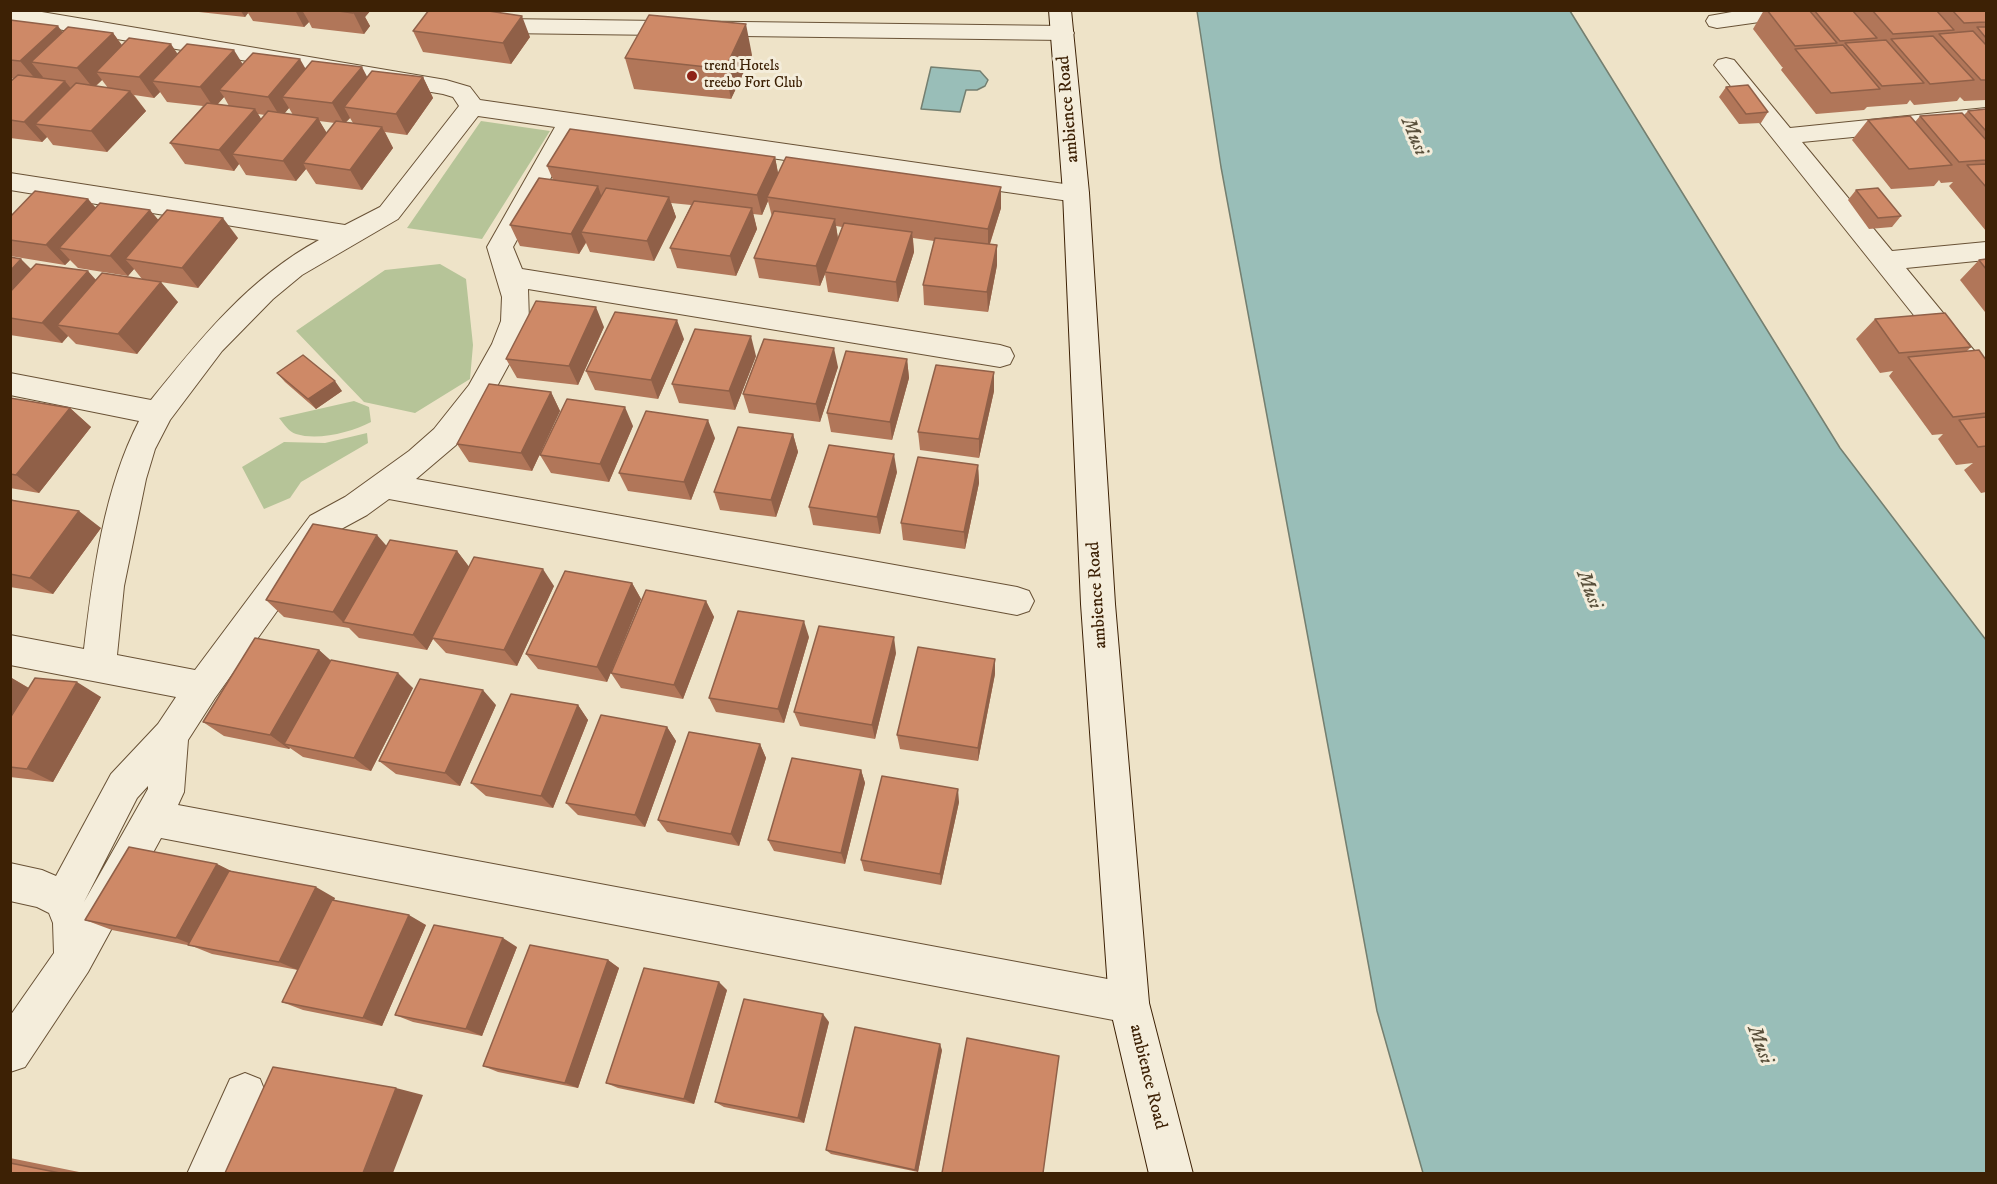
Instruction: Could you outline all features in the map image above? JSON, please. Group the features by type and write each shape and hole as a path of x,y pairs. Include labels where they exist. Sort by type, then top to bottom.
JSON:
{"street":[{"path":"483,10 485,21 488,24 502,26 1062,22"},
{"path":"1717,21 1795,10"},
{"path":"10,14 446,87 462,92 472,107 1076,193"},
{"name":"ambience Road","path":"1062,22 1076,193 1098,604 1129,1003 1171,1173"},
{"path":"1726,65 1986,385"},
{"path":"99,667 108,586 131,479 140,449 158,413 212,344 263,292 292,268 389,213 472,107"},
{"path":"1786,136 1986,116"},
{"path":"64,900 124,786 171,736 203,687 321,525 384,486 420,460 445,437 479,393 506,344 515,321 516,297 500,247 570,121"},
{"path":"10,181 348,235"},
{"path":"1884,261 1986,251"},
{"path":"511,277 1000,356"},
{"path":"10,384 158,413"},
{"path":"384,486 1017,601"},
{"path":"10,650 203,687"},
{"path":"10,1052 74,958 166,792 171,736"},
{"path":"152,818 1129,1003"},
{"path":"10,882 42,889 64,900 72,923 74,958"},
{"path":"209,1173 246,1094"}],"green space":[{"path":"481,121 550,131 482,239 407,228"},
{"path":"440,264 466,279 473,345 470,379 415,413 364,402 296,331 385,270"},
{"path":"354,401 369,407 371,422 335,434 305,436 296,434 289,430 279,418"},
{"path":"367,433 368,443 301,482 290,498 264,509 242,467 284,442 325,443"}],"water":[{"name":"Musi","path":"1197,11 1570,11 1840,448 1986,640 1986,1173 1423,1173 1377,1011 1221,167"},
{"path":"931,67 980,71 988,80 985,86 977,90 966,90 960,112 921,109"}],"building":[{"path":"331,10 355,10 353,13"},
{"path":"429,10 482,10 522,16 503,43 413,31"},
{"path":"1767,10 1809,10 1837,43 1795,46"},
{"path":"1814,10 1852,10 1877,38 1840,41"},
{"path":"1872,10 1936,10 1954,30 1893,34"},
{"path":"1952,10 1986,10 1986,22 1964,23"},
{"path":"649,15 746,24 725,69 625,58"},
{"path":"10,20 58,26 20,61 10,60"},
{"path":"68,27 113,33 77,68 31,62"},
{"path":"1977,27 1986,27 1986,38"},
{"path":"1973,31 1986,45 1986,80 1981,80 1939,34"},
{"path":"1933,36 1974,80 1930,84 1891,39"},
{"path":"129,38 171,44 139,77 96,72"},
{"path":"1886,40 1924,83 1882,86 1845,43"},
{"path":"187,44 234,50 200,87 152,81"},
{"path":"1843,45 1880,89 1831,93 1795,49"},
{"path":"253,53 300,59 268,97 219,90"},
{"path":"312,61 362,67 332,103 282,97"},
{"path":"372,71 423,77 396,114 344,107"},
{"path":"18,75 65,81 24,122 10,120 10,82"},
{"path":"76,83 130,91 91,131 35,124"},
{"path":"1748,85 1768,112 1746,114 1726,87"},
{"path":"207,103 255,109 219,150 170,143"},
{"path":"1986,109 1986,131 1968,111"},
{"path":"268,111 318,118 283,161 232,154"},
{"path":"1962,113 1986,140 1986,160 1959,162 1920,116"},
{"path":"1910,116 1952,165 1909,169 1868,120"},
{"path":"336,121 382,127 350,170 303,163"},
{"path":"570,129 775,157 757,195 547,166"},
{"path":"786,157 1001,187 988,229 767,197"},
{"path":"1986,164 1986,187 1967,165"},
{"path":"539,178 598,186 571,234 510,225"},
{"path":"606,188 669,197 647,241 581,232"},
{"path":"1878,188 1901,216 1878,218 1856,190"},
{"path":"35,191 88,199 46,245 10,240 10,217"},
{"path":"694,201 752,208 730,256 670,248"},
{"path":"100,203 150,210 110,256 59,248"},
{"path":"167,210 223,218 182,268 125,259"},
{"path":"774,211 835,219 816,266 754,258"},
{"path":"844,223 912,232 896,282 825,272"},
{"path":"935,238 997,245 987,292 923,285"},
{"path":"10,257 21,259 10,271"},
{"path":"1986,259 1986,269 1979,260"},
{"path":"36,264 88,271 42,323 10,318 10,292"},
{"path":"102,273 161,282 118,334 57,325"},
{"path":"536,301 596,307 569,366 506,359"},
{"path":"615,312 677,320 651,380 586,371"},
{"path":"1945,313 1971,347 1899,353 1875,319"},
{"path":"695,329 751,336 729,391 672,384"},
{"path":"764,339 834,348 816,404 743,394"},
{"path":"1979,350 1986,360 1986,413 1953,417 1908,357"},
{"path":"846,351 907,359 890,422 827,413"},
{"path":"303,355 335,381 308,399 277,373"},
{"path":"936,365 994,372 979,439 918,432"},
{"path":"489,384 551,392 521,453 457,444"},
{"path":"10,398 70,408 16,475 10,474"},
{"path":"567,399 625,407 600,464 540,455"},
{"path":"646,411 708,420 684,482 619,473"},
{"path":"1986,417 1986,446 1978,447 1959,420"},
{"path":"738,427 793,434 771,500 714,492"},
{"path":"829,445 894,454 877,517 809,507"},
{"path":"918,457 978,465 964,532 901,523"},
{"path":"10,500 79,511 30,578 10,574"},
{"path":"313,524 377,535 333,612 266,600"},
{"path":"390,540 457,551 413,635 343,622"},
{"path":"474,557 543,569 504,650 432,638"},
{"path":"565,571 632,583 597,667 526,654"},
{"path":"646,590 706,601 674,685 611,673"},
{"path":"738,611 804,621 778,709 709,698"},
{"path":"819,626 894,637 872,725 794,712"},
{"path":"255,638 319,650 270,735 203,722"},
{"path":"918,647 995,659 978,748 897,735"},
{"path":"331,660 398,673 354,758 284,744"},
{"path":"35,678 77,682 27,769 10,767 10,718"},
{"path":"420,679 483,690 445,773 379,761"},
{"path":"511,694 578,705 541,796 471,783"},
{"path":"601,715 667,727 635,815 566,803"},
{"path":"689,732 760,744 731,834 658,820"},
{"path":"792,758 861,770 841,853 768,840"},
{"path":"882,776 958,789 940,874 861,860"},
{"path":"129,847 217,864 176,938 85,920"},
{"path":"229,871 316,887 279,962 188,945"},
{"path":"332,900 409,915 363,1018 282,1002"},
{"path":"434,925 503,938 466,1029 395,1015"},
{"path":"530,945 608,960 565,1083 483,1066"},
{"path":"644,968 719,982 684,1099 606,1083"},
{"path":"744,999 823,1014 798,1118 715,1102"},
{"path":"855,1027 940,1044 915,1170 826,1150"},
{"path":"967,1038 1059,1056 1043,1173 942,1173"},
{"path":"273,1067 396,1088 363,1173 225,1173"},
{"path":"10,1163 60,1173 10,1173"}],"place":[{"name":"trend Hotels treebo Fort Club","path":"692,76"}]}
